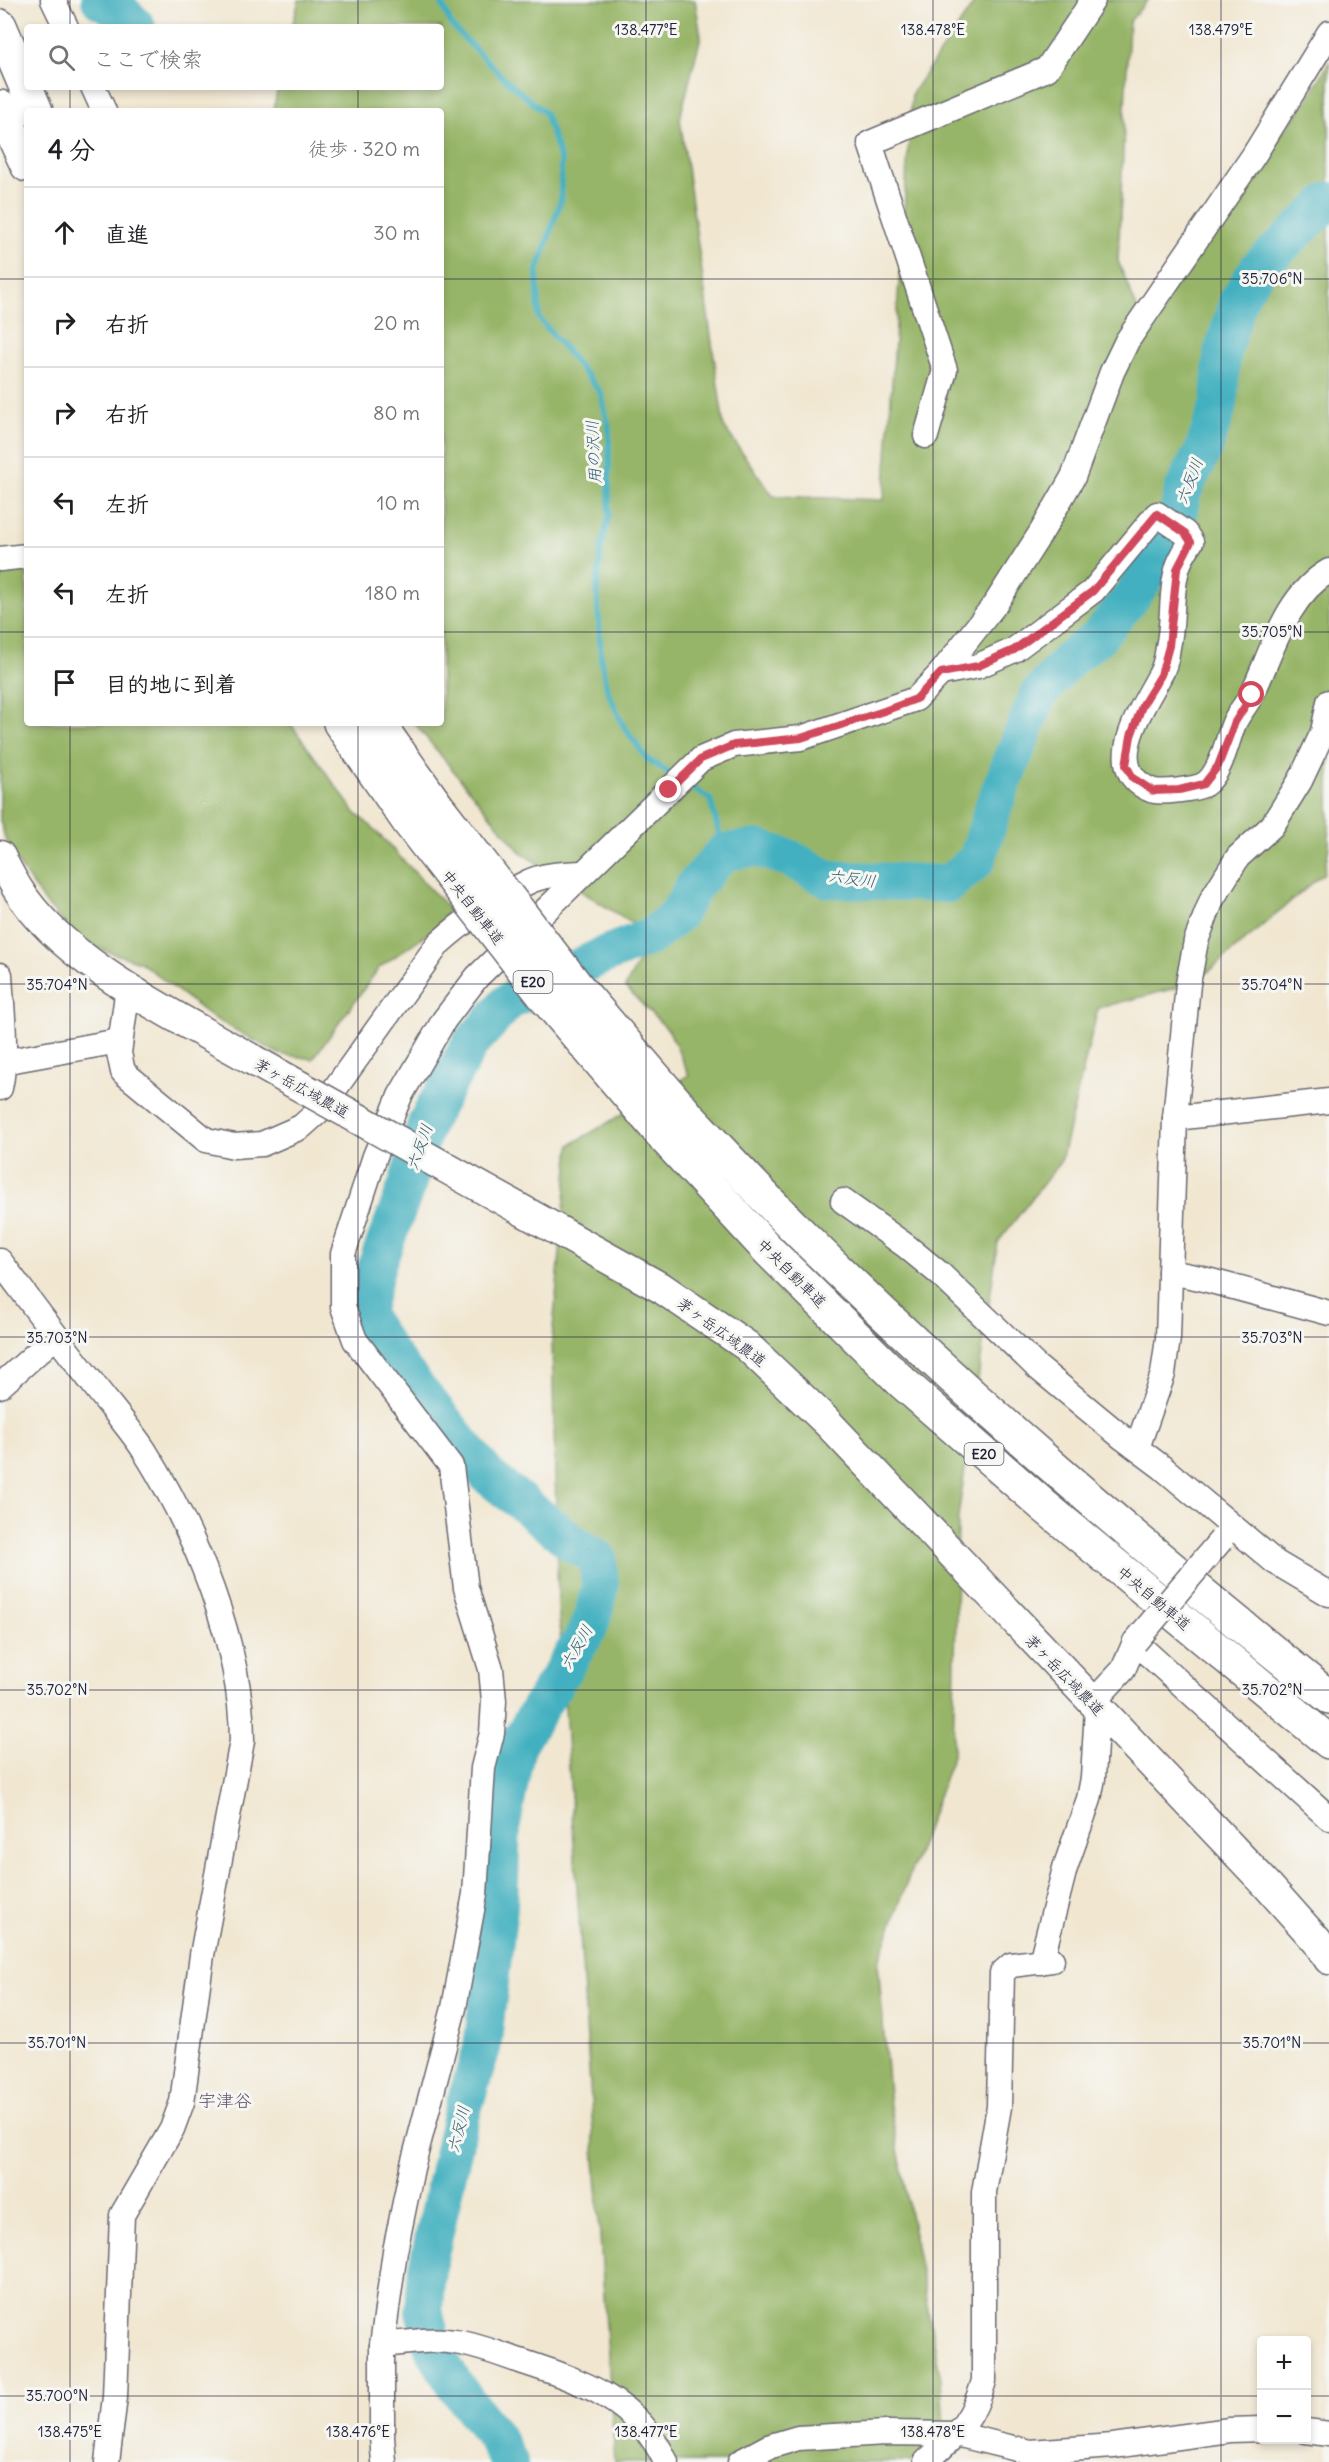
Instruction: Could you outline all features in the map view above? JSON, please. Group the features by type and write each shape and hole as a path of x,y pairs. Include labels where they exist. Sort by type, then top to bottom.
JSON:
{"highway":[{"path":"0,26 24,83"},
{"path":"27,90 35,108"},
{"path":"0,107 24,159"},
{"name":"中央自動車道","path":"342,726 408,821 548,1001 665,1138 770,1252 903,1383 1044,1506 1329,1742"},
{"name":"E20","path":"380,726 434,802 579,989 689,1117 794,1228 925,1352 1066,1478 1329,1697"}],"street":[{"path":"53,0 65,24"},
{"path":"926,436 945,370 870,142 1047,69 1092,0"},
{"path":"384,2462 382,2345 397,2241 412,2168 454,2008 475,1894 483,1768 492,1733 494,1701 491,1669 466,1588 451,1466 356,1340 343,1307 343,1254 375,1156 400,1096 444,1020 477,977 701,759 734,745 801,738 884,711 916,699 941,673 996,603 1073,477 1112,372 1127,341 1254,155 1329,33"},
{"path":"94,90 103,108"},
{"path":"941,673 978,666 1014,650 1093,591 1157,514 1185,533 1191,542 1177,569 1169,646 1161,675 1142,706 1131,736 1126,765 1133,778 1153,791 1179,790 1204,784 1218,766 1235,722 1252,695 1287,615 1306,591 1329,571"},
{"path":"0,559 24,556"},
{"path":"1137,1448 1163,1374 1168,1338 1175,1118 1188,984 1196,941 1212,899 1238,857 1272,826 1300,781 1323,732 1329,702"},
{"name":"茅ヶ岳広域農道","path":"1,862 18,890 51,930 101,972 253,1060 663,1289 747,1346 796,1393 1268,1886 1317,1941 1329,1959"},
{"path":"128,987 119,1041 123,1072 206,1140 234,1146 262,1144 285,1136 301,1127 319,1111 439,943 456,927 528,881 552,875 583,873"},
{"path":"0,975 3,1062 0,1088"},
{"path":"3,1062 119,1041"},
{"path":"1175,1118 1329,1101"},
{"path":"843,1201 906,1246 940,1274 1037,1367 1137,1448 1227,1533 1329,1594"},
{"path":"0,1261 143,1449 176,1507 207,1579 232,1656 242,1708 242,1741 202,1955 182,2102 172,2129 122,2215 115,2397 107,2462"},
{"path":"1170,1272 1329,1313"},
{"path":"0,1386 56,1336"},
{"path":"926,2462 967,2423 977,2406 984,2381 984,2192 999,2107 1002,1973 1011,1965 1046,1961 1065,1868 1089,1799 1093,1778 1095,1706 1123,1670 1135,1642 1227,1533"},
{"path":"1135,1642 1329,1818"},
{"path":"382,2345 411,2342 455,2342 494,2352 592,2386 637,2418 659,2446 666,2462"},
{"path":"740,2462 768,2447 798,2438 886,2433 956,2434 1030,2452 1113,2446 1230,2430 1257,2429"},
{"path":"1311,2432 1329,2434"}],"green space":[{"path":"299,0 695,0 701,36 680,118 724,427 773,496 884,500 912,93 976,0 1148,0 1129,22 1118,261 1141,318 1307,101 1329,62 1329,846 1324,873 1195,983 1098,1008 1061,1161 998,1242 958,1517 953,1755 878,1963 890,2106 941,2380 946,2462 615,2462 558,1602 552,1339 570,1145 689,1075 669,1031 625,987 652,936 521,853 417,726 444,726 444,108 274,108 277,90 444,90 444,24 293,24"},
{"path":"24,569 24,726 292,726 356,814 371,826 450,910 435,928 379,968 313,1059 279,1054 212,1017 140,962 82,943 42,899 8,848 0,821 0,571"}],"waterway":[{"path":"100,0 121,11 134,24"},
{"name":"用の沢川","path":"440,0 452,26 507,81 545,113 561,160 561,200 537,272 539,318 601,393 609,429 609,516 601,548 597,588 601,659 607,689 623,725 647,759 676,777"},
{"name":"六反川","path":"509,2462 497,2440 454,2384 433,2348 424,2310 427,2268 460,2119 482,2048 499,1907 502,1824 517,1745 590,1626 600,1588 598,1558 575,1545 488,1476 390,1354 365,1314 377,1264 407,1185 427,1121 471,1043 509,1001 604,955 652,936 678,914 694,886 724,852 756,848 789,858 828,879 948,884 977,860 994,805 1038,695 1070,659 1097,638 1131,598 1161,554 1179,510 1183,490 1203,451 1219,403 1222,354 1238,300 1258,268 1329,201"},
{"name":"用の沢川","path":"684,783 710,799 724,852"}],"district":[{"name":"宇津谷","path":"225,2100"}],"route":[{"path":"669,790 701,759 734,745 801,738 884,711 916,699 941,673 978,666 1014,650 1093,591 1157,514 1185,533 1191,542 1177,569 1169,646 1161,675 1142,706 1131,736 1126,765 1133,778 1153,791 1179,790 1204,784 1218,766 1235,722 1252,695"}]}
